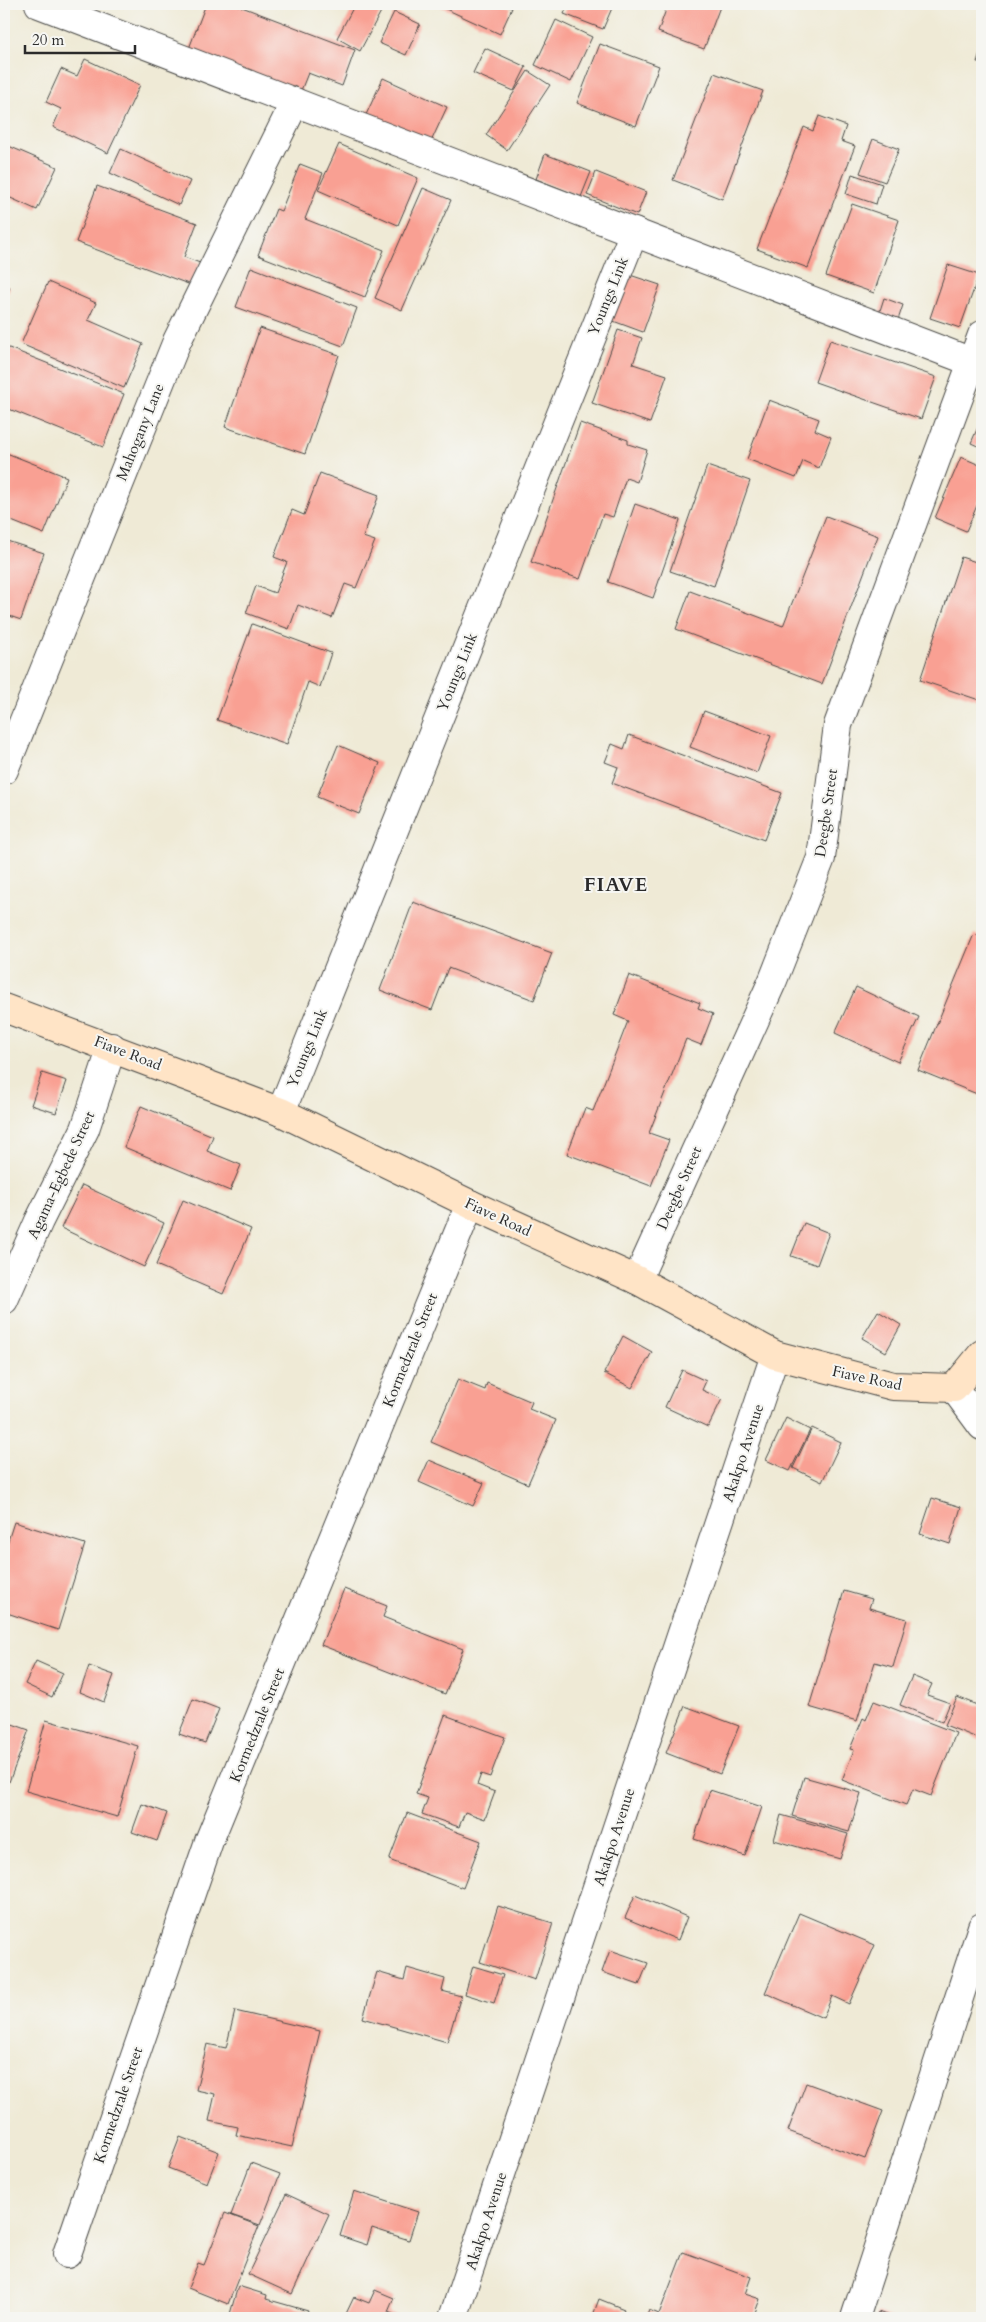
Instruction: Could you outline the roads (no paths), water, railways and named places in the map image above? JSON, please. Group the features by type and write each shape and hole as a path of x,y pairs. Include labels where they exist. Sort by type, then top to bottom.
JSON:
{"street":[{"path":"39,4 972,362"},
{"name":"Mahogany Lane","path":"4,770 177,341 296,102"},
{"name":"Youngs Link","path":"281,1112 634,232"},
{"name":"Deegbe Street","path":"637,1280 773,980 821,858 838,725 982,335"},
{"name":"Fiave Road","path":"4,1008 281,1112 470,1204 637,1280 775,1355 893,1386 954,1388"},
{"name":"Agama-Egbede Street","path":"4,1300 39,1221 85,1129 112,1047"},
{"name":"Kormedzrale Street","path":"67,2254 209,1840 470,1204"},
{"path":"982,1354 954,1388 982,1426"},
{"name":"Akakpo Avenue","path":"453,2318 775,1355"},
{"path":"854,2318 982,1927"}],"district":[{"name":"FIAVE","path":"616,884"}]}
